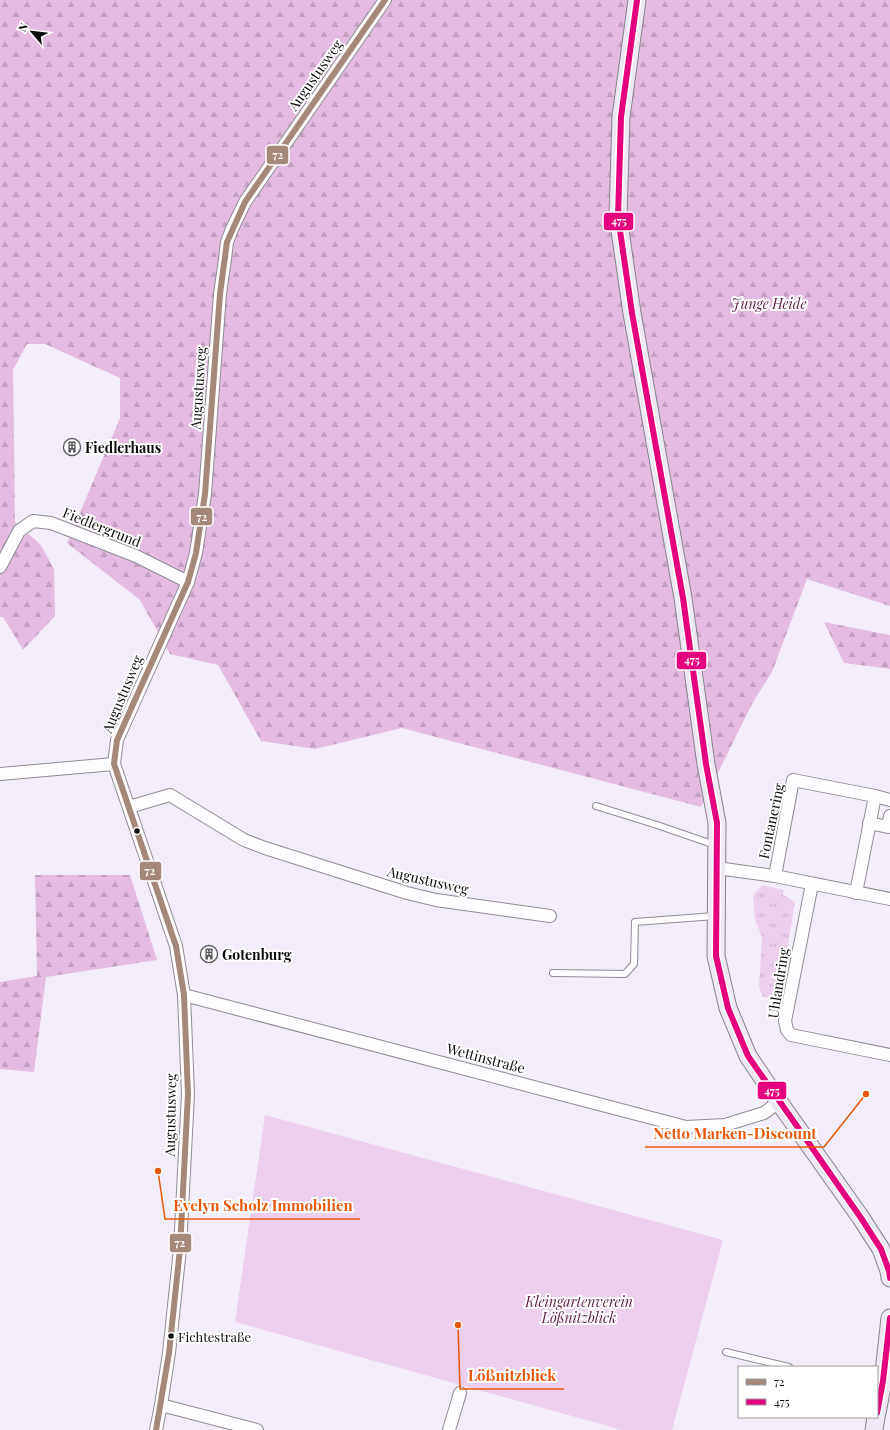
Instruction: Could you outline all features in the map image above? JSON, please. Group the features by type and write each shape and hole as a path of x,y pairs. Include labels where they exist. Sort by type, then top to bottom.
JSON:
{"street":[{"name":"Augustusweg","path":"156,1430 162,1405 180,1249 188,1094 184,995 176,946 114,764 117,740 188,582 196,553 205,494 220,294 227,242 245,202 385,0"},
{"path":"637,0 621,118 618,217 632,313 683,598 706,764 717,823 716,956 728,1008 748,1056 881,1249 890,1278"},
{"name":"Fiedlergrund","path":"0,567 19,531 33,521 51,522 136,556 188,582"},
{"path":"0,774 114,764"},
{"name":"Fontanering","path":"775,876 793,780 890,800"},
{"name":"Augustusweg","path":"129,807 170,795 244,840 265,848 407,893 436,900 550,916"},
{"path":"856,893 875,796"},
{"path":"870,824 888,826 890,816"},
{"path":"717,868 775,876 890,899"},
{"name":"Uhlandring","path":"812,884 785,1022 787,1030 791,1035 890,1055"},
{"name":"Wettinstraße","path":"184,995 686,1127 725,1125 764,1113 779,1102"},
{"path":"878,1402 880,1381 889,1335 890,1318"},
{"path":"449,1430 460,1393"},
{"path":"162,1405 257,1430"},
{"path":"874,1430 876,1418"}],"lane":[{"path":"596,806 717,846"},
{"path":"553,973 624,974 634,964 635,922 716,916"},
{"path":"726,1352 785,1366"}],"green space":[{"name":"Junge Heide","path":"0,0 890,0 890,606 807,579 772,672 753,702 701,807 402,728 315,749 261,741 218,665 170,654 140,600 67,543 120,418 120,378 45,344 27,344 13,370 15,522 41,545 54,569 55,616 23,650 3,617 0,617"},
{"path":"824,622 890,635 890,669 844,663"},
{"path":"35,875 130,875 157,960 46,977 34,1072 0,1069 0,982 37,976"},
{"path":"762,885 784,890 783,895 795,902 779,999 763,997 759,987 762,937 755,920 753,896"},
{"name":"Kleingartenverein Lößnitzblick","path":"265,1115 723,1240 672,1430 622,1430 235,1322"}],"transit line":[{"name":"72","path":"156,1430 169,1353 180,1249 188,1094 184,995 176,946 114,764 117,740 188,582 196,553 205,494 220,294 227,242 245,202 385,0"},
{"name":"475","path":"637,0 621,117 618,217 632,313 683,598 706,764 717,823 716,956 728,1008 748,1056 881,1249 890,1278"},
{"name":"475","path":"878,1408 883,1381 890,1318"}],"place":[{"name":"Fiedlerhaus","path":"72,447"},
{"name":"Gotenburg","path":"209,954"},
{"name":"Netto Marken-Discount","path":"866,1094"},
{"name":"Evelyn Scholz Immobilien","path":"158,1171"},
{"name":"Lößnitzblick","path":"458,1325"},
{"name":"Fichtestraße","path":"171,1336"}]}
